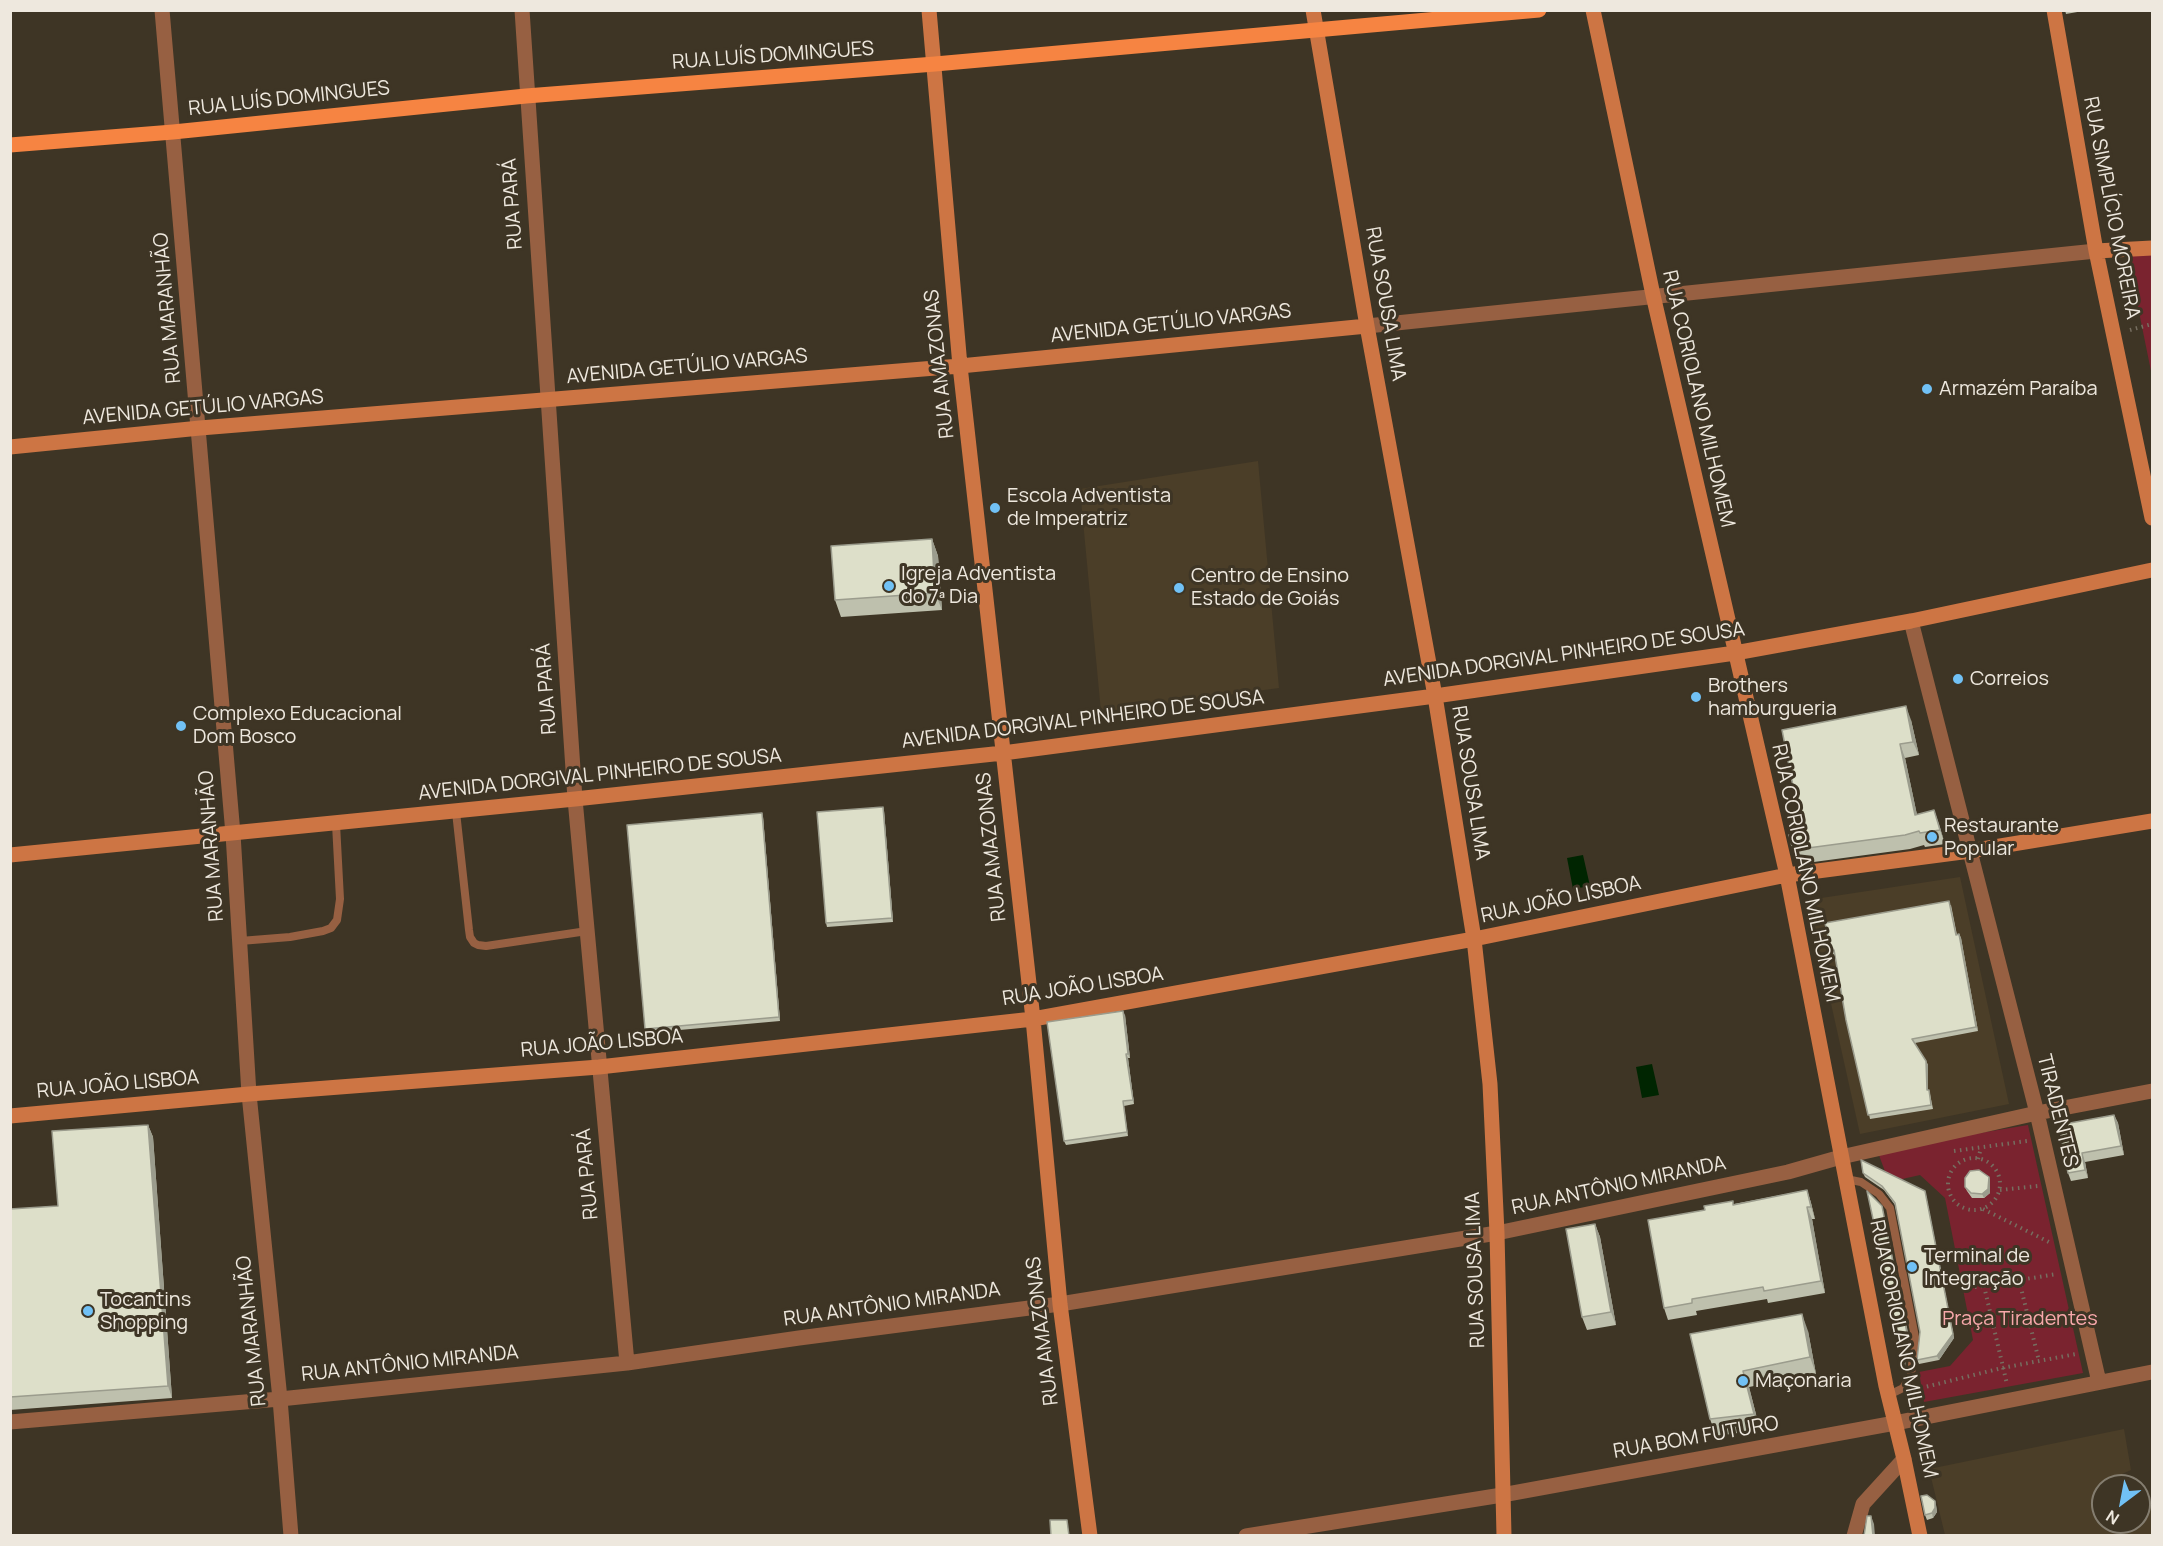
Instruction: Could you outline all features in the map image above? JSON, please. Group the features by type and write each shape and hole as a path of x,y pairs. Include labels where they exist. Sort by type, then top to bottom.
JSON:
{"main road":[{"name":"RUA LUÍS DOMINGUES","path":"10,145 173,132 526,96 1317,32 1539,10"}],"street":[{"name":"RUA MARANHÃO","path":"162,10 200,428 233,834 249,1094 280,1399 291,1536"},
{"name":"RUA PARÁ","path":"522,10 575,799 627,1363"},
{"name":"RUA AMAZONAS","path":"929,10 960,366 1033,1019 1060,1304 1090,1536"},
{"name":"RUA SOUSA LIMA","path":"1313,10 1367,326 1435,696 1474,939 1490,1084 1497,1233 1504,1536"},
{"name":"RUA CORIOLANO MILHOMEM","path":"1593,10 1653,295 1787,875 1888,1395 1920,1536"},
{"name":"RUA SIMPLÍCIO MOREIRA","path":"2054,10 2096,251 2152,518"},
{"path":"1367,326 1653,295 2096,251 2152,248"},
{"name":"AVENIDA GETÚLIO VARGAS","path":"10,447 200,428 960,366 1367,326"},
{"name":"AVENIDA DORGIVAL PINHEIRO DE SOUSA","path":"10,855 456,812 1003,753 1435,696 1735,653 1911,621 2152,570"},
{"name":"TIRADENTES","path":"1911,621 2037,1113 2099,1382"},
{"name":"RUA JOÃO LISBOA","path":"10,1116 249,1094 599,1067 1033,1019 1474,939 1787,875 1971,851 2152,821"},
{"name":"RUA ANTÔNIO MIRANDA","path":"10,1422 280,1399 627,1363 811,1336 1060,1304 1497,1233 1788,1172 1841,1157 2037,1113 2152,1091"},
{"name":"RUA BOM FUTURO","path":"1246,1536 1502,1495 1895,1423 2152,1372"},
{"path":"1854,1536 1863,1504 1904,1459"}],"lane":[{"path":"456,812 469,930 474,943 486,946 587,931"},
{"path":"240,941 290,937 323,932 331,928 337,920 340,899 336,824"},
{"path":"1846,1179 1861,1182 1879,1194 1890,1208 1915,1337 1911,1376 1903,1388 1888,1395"}],"path":[{"path":"2114,334 2152,324"},
{"path":"1978,1159 1981,1148"},
{"path":"1969,1158 1986,1160 1994,1166 2001,1182 2000,1191 1990,1205 1974,1210 1958,1204 1949,1190 1950,1173 1955,1166 1969,1158"},
{"path":"2000,1191 2041,1186"},
{"path":"1983,1209 2054,1244"},
{"path":"1963,1289 2061,1273"},
{"path":"2019,1280 2039,1361"},
{"path":"1984,1286 2008,1387"},
{"path":"1921,1388 2002,1368 2079,1354"}],"shaded area":[{"name":"Centro de Ensino Estado de Goiás","path":"1258,461 1279,688 1101,712 1080,489"},
{"path":"1583,855 1590,886 1573,889 1567,858"},
{"path":"1960,877 2009,1104 1860,1134 1808,900"},
{"path":"1652,1064 1659,1095 1642,1098 1636,1067"},
{"path":"2124,1429 2131,1470 2122,1474 2091,1474 2091,1534 2151,1534 2152,1506 2152,1535 1945,1535 1929,1469"}],"green space":[{"path":"2152,252 2152,376 2127,253"},
{"name":"Praça Tiradentes","path":"2028,1125 2083,1373 1924,1402 1919,1372 1950,1366 1973,1340 1945,1198 1920,1175 1889,1182 1877,1150"}],"building":[{"name":"Igreja Adventista do 7ª Dia","path":"932,539 935,593 835,600 831,546"},
{"path":"1906,706 1913,742 1900,744 1915,815 1934,810 1940,830 1920,833 1919,831 1905,835 1793,850 1789,835 1802,832 1782,730"},
{"path":"883,807 892,918 826,923 817,812"},
{"path":"762,813 779,1017 645,1029 627,825"},
{"path":"1949,901 1956,935 1959,934 1976,1027 1912,1039 1926,1061 1927,1090 1929,1090 1931,1105 1868,1115 1846,1020 1834,950 1831,951 1825,923"},
{"path":"1123,1011 1128,1054 1126,1054 1133,1100 1123,1101 1127,1132 1064,1141 1047,1022"},
{"path":"2114,1115 2121,1146 2082,1153 2085,1170 2068,1173 2059,1125"},
{"name":"Tocantins Shopping","path":"148,1125 168,1386 10,1397 10,1209 58,1206 52,1131"},
{"path":"1861,1160 1925,1191 1953,1334 1937,1356 1917,1360 1920,1332 1895,1203 1882,1186 1863,1173"},
{"path":"1979,1170 1989,1177 1988,1189 1982,1194 1971,1193 1965,1187 1965,1178 1970,1171"},
{"path":"1807,1190 1811,1207 1807,1207 1821,1281 1764,1291 1763,1287 1692,1299 1692,1303 1664,1308 1648,1220 1705,1210 1704,1206 1733,1201 1733,1205"},
{"path":"1867,1191 1882,1206 1907,1333 1904,1363"},
{"path":"1595,1224 1611,1312 1582,1317 1566,1229"},
{"name":"Maçonaria","path":"1802,1314 1810,1357 1743,1371 1754,1414 1710,1419 1690,1334"},
{"path":"1927,1495 1935,1501 1935,1508 1932,1513 1925,1515 1921,1496"},
{"path":"1867,1516 1871,1516 1873,1536 1864,1536"},
{"path":"1050,1520 1067,1520 1069,1536 1051,1536"}],"place":[{"name":"Armazém Paraíba","path":"1927,389"},
{"name":"Escola Adventista de Imperatriz","path":"995,508"},
{"name":"Igreja Adventista do 7ª Dia","path":"889,586"},
{"name":"Centro de Ensino Estado de Goiás","path":"1179,588"},
{"name":"Correios","path":"1958,679"},
{"name":"Brothers hamburgueria","path":"1696,697"},
{"name":"Complexo Educacional Dom Bosco","path":"181,726"},
{"name":"Restaurante Popular","path":"1932,837"},
{"name":"Terminal de Integração","path":"1912,1267"},
{"name":"Tocantins Shopping","path":"88,1311"},
{"name":"Maçonaria","path":"1743,1381"}]}
